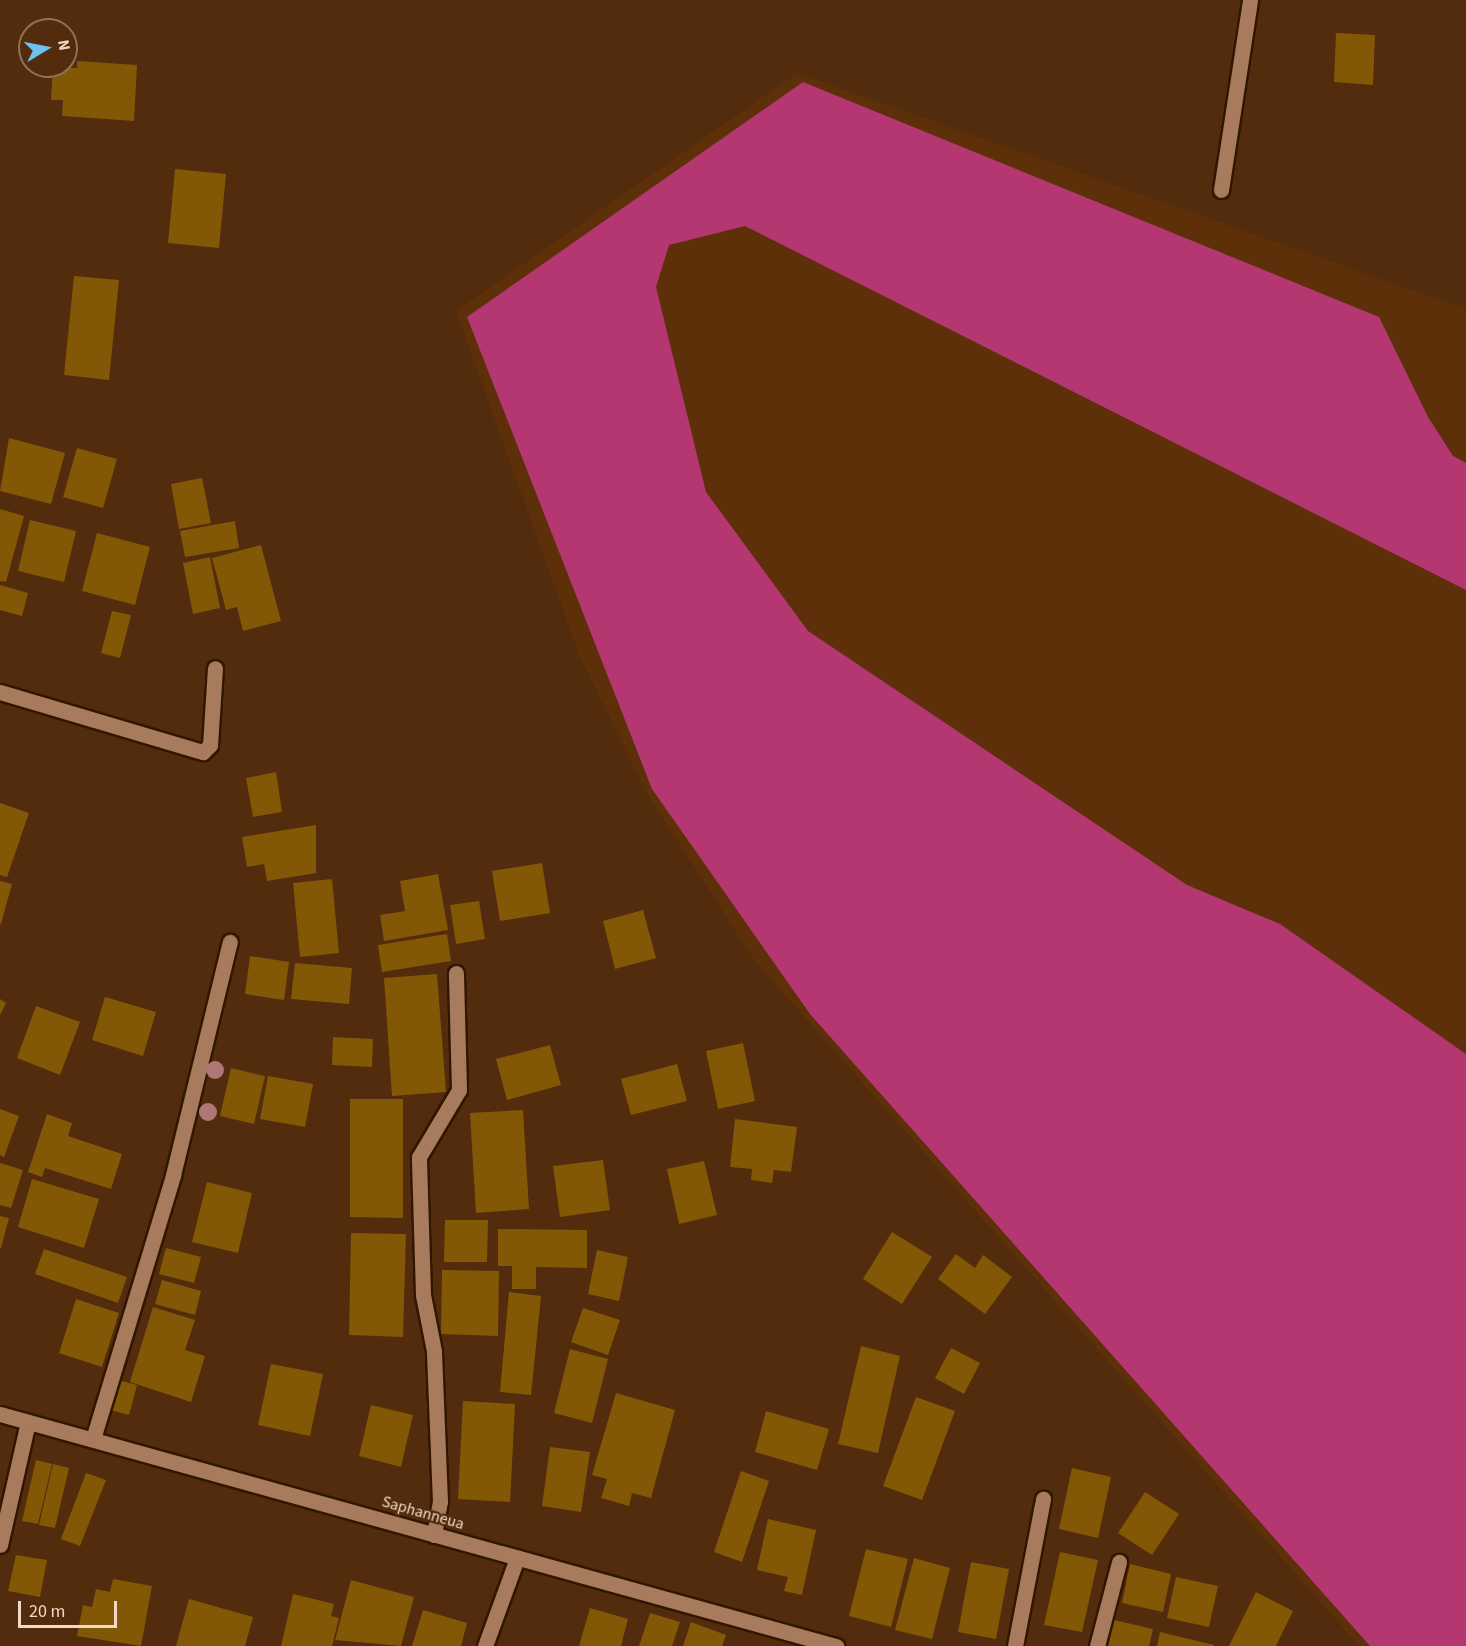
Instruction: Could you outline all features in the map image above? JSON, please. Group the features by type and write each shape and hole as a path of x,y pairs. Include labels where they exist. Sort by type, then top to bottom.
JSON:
{"street":[{"path":"1221,190 1250,0"},
{"path":"0,692 203,752 210,745 215,668"},
{"path":"93,1438 173,1175 230,942"},
{"path":"434,1535 441,1502 434,1351 423,1295 419,1157 459,1090 456,973"},
{"name":"Saphanneua","path":"0,1414 836,1646"},
{"path":"0,1545 28,1422"},
{"path":"1015,1646 1043,1499"},
{"path":"485,1646 517,1558"},
{"path":"1098,1646 1119,1562"}],"shaded area":[{"path":"797,73 1466,309 1466,1646 1359,1646 754,960 646,792 579,655 456,311"},
{"path":"803,82 1379,317 1428,417 1453,456 1466,463 1466,590 745,226 669,245 656,287 706,492 808,631 1187,885 1280,924 1466,1054 1466,1646 1370,1646 810,1014 652,789 467,317"}],"building":[{"path":"1336,33 1375,35 1373,85 1334,82"},
{"path":"78,61 137,65 134,121 62,116 63,100 51,100 52,78 78,78"},
{"path":"175,169 226,174 219,248 168,243"},
{"path":"74,276 119,280 109,380 64,375"},
{"path":"9,438 65,453 51,504 0,491"},
{"path":"77,448 117,459 103,508 63,497"},
{"path":"202,478 211,523 179,529 171,484"},
{"path":"0,509 24,516 6,582 0,581"},
{"path":"30,520 76,531 64,582 18,571"},
{"path":"235,521 239,548 185,557 180,531"},
{"path":"97,533 150,547 135,605 82,591"},
{"path":"261,545 281,621 243,631 237,607 226,610 212,558"},
{"path":"210,557 220,608 193,614 183,563"},
{"path":"0,585 28,593 22,616 0,610"},
{"path":"112,611 131,615 120,658 101,653"},
{"path":"276,772 282,812 253,817 246,778"},
{"path":"0,803 29,813 7,877 0,875"},
{"path":"316,825 316,873 267,881 264,864 247,867 242,837"},
{"path":"542,863 550,913 500,921 492,871"},
{"path":"438,874 448,930 384,941 380,915 405,911 400,881"},
{"path":"332,879 339,953 300,957 293,883"},
{"path":"0,881 12,884 1,924 0,924"},
{"path":"479,901 485,939 456,944 450,905"},
{"path":"643,910 656,958 615,969 603,921"},
{"path":"447,934 451,961 382,972 378,945"},
{"path":"250,956 289,962 284,1000 245,994"},
{"path":"295,963 352,968 349,1004 291,999"},
{"path":"437,974 446,1092 392,1096 384,978"},
{"path":"105,997 156,1012 143,1056 92,1040"},
{"path":"0,999 6,1003 0,1015"},
{"path":"36,1006 80,1022 60,1075 17,1058"},
{"path":"333,1037 373,1039 372,1067 332,1065"},
{"path":"743,1043 755,1101 718,1109 706,1051"},
{"path":"550,1045 561,1085 507,1100 496,1059"},
{"path":"677,1064 687,1101 631,1115 621,1079"},
{"path":"231,1068 265,1076 254,1124 220,1116"},
{"path":"268,1076 313,1084 305,1127 260,1119"},
{"path":"350,1099 403,1099 403,1218 350,1217"},
{"path":"0,1109 19,1116 4,1157 0,1155"},
{"path":"523,1110 529,1209 476,1213 470,1113"},
{"path":"47,1114 72,1123 68,1136 122,1154 111,1189 45,1168 42,1177 28,1172"},
{"path":"735,1119 797,1127 791,1172 774,1170 772,1183 751,1180 752,1169 730,1167"},
{"path":"603,1160 610,1210 560,1217 553,1166"},
{"path":"704,1161 717,1215 679,1224 667,1169"},
{"path":"0,1163 23,1170 11,1208 0,1205"},
{"path":"32,1179 99,1199 84,1248 18,1227"},
{"path":"207,1182 252,1193 238,1253 192,1242"},
{"path":"0,1216 9,1218 1,1248 0,1248"},
{"path":"445,1220 488,1220 487,1262 444,1262"},
{"path":"498,1229 587,1230 587,1268 536,1267 536,1289 512,1289 512,1266 498,1266"},
{"path":"892,1232 932,1257 902,1304 863,1279"},
{"path":"351,1233 406,1234 403,1337 349,1335"},
{"path":"166,1248 201,1257 194,1283 159,1274"},
{"path":"44,1249 127,1277 118,1303 35,1274"},
{"path":"597,1250 628,1257 619,1301 588,1294"},
{"path":"956,1254 975,1268 983,1255 1012,1277 985,1314 938,1279"},
{"path":"442,1270 499,1271 498,1336 441,1334"},
{"path":"162,1280 201,1291 195,1315 155,1304"},
{"path":"509,1292 541,1296 531,1395 500,1392"},
{"path":"76,1299 119,1313 102,1367 59,1353"},
{"path":"153,1307 195,1320 185,1350 205,1356 191,1402 130,1382"},
{"path":"583,1308 620,1320 608,1355 571,1342"},
{"path":"861,1346 900,1356 878,1453 838,1444"},
{"path":"951,1348 980,1363 964,1394 935,1378"},
{"path":"570,1349 608,1359 592,1423 554,1413"},
{"path":"271,1364 323,1374 310,1436 258,1425"},
{"path":"118,1380 137,1385 129,1415 110,1410"},
{"path":"616,1393 675,1410 651,1498 632,1493 629,1506 601,1498 607,1479 592,1475"},
{"path":"916,1397 955,1411 922,1500 883,1486"},
{"path":"463,1401 515,1404 510,1502 458,1499"},
{"path":"371,1405 413,1415 401,1467 359,1456"},
{"path":"766,1411 829,1429 817,1470 755,1452"},
{"path":"550,1447 590,1452 581,1512 542,1506"},
{"path":"36,1460 52,1464 38,1524 22,1521"},
{"path":"53,1464 69,1468 55,1528 39,1525"},
{"path":"1072,1468 1111,1477 1098,1538 1059,1529"},
{"path":"741,1471 769,1481 742,1562 714,1552"},
{"path":"86,1473 106,1480 80,1546 61,1539"},
{"path":"1145,1492 1179,1514 1152,1555 1118,1533"},
{"path":"768,1519 816,1530 802,1595 784,1591 788,1577 757,1570"},
{"path":"866,1549 908,1559 891,1627 849,1616"},
{"path":"1060,1552 1098,1560 1082,1632 1044,1625"},
{"path":"16,1555 47,1560 40,1597 8,1591"},
{"path":"914,1558 950,1568 932,1639 895,1630"},
{"path":"971,1562 1009,1569 996,1639 958,1632"},
{"path":"1130,1564 1171,1574 1163,1612 1122,1603"},
{"path":"1176,1577 1218,1586 1209,1627 1167,1618"},
{"path":"113,1579 152,1586 141,1646 77,1636 83,1605 92,1607 96,1589 110,1592"},
{"path":"351,1580 414,1597 401,1646 335,1640"},
{"path":"1256,1592 1293,1611 1276,1646 1229,1646"},
{"path":"293,1594 334,1604 331,1616 339,1618 332,1646 281,1646"},
{"path":"189,1599 253,1617 245,1646 176,1646"},
{"path":"590,1608 628,1619 621,1646 579,1646"},
{"path":"423,1610 467,1623 461,1646 412,1646"},
{"path":"650,1613 680,1622 672,1646 639,1646"},
{"path":"1114,1620 1153,1629 1149,1646 1108,1646"},
{"path":"691,1622 726,1635 722,1646 683,1646"},
{"path":"1160,1632 1214,1645 1214,1646 1157,1646"}]}
